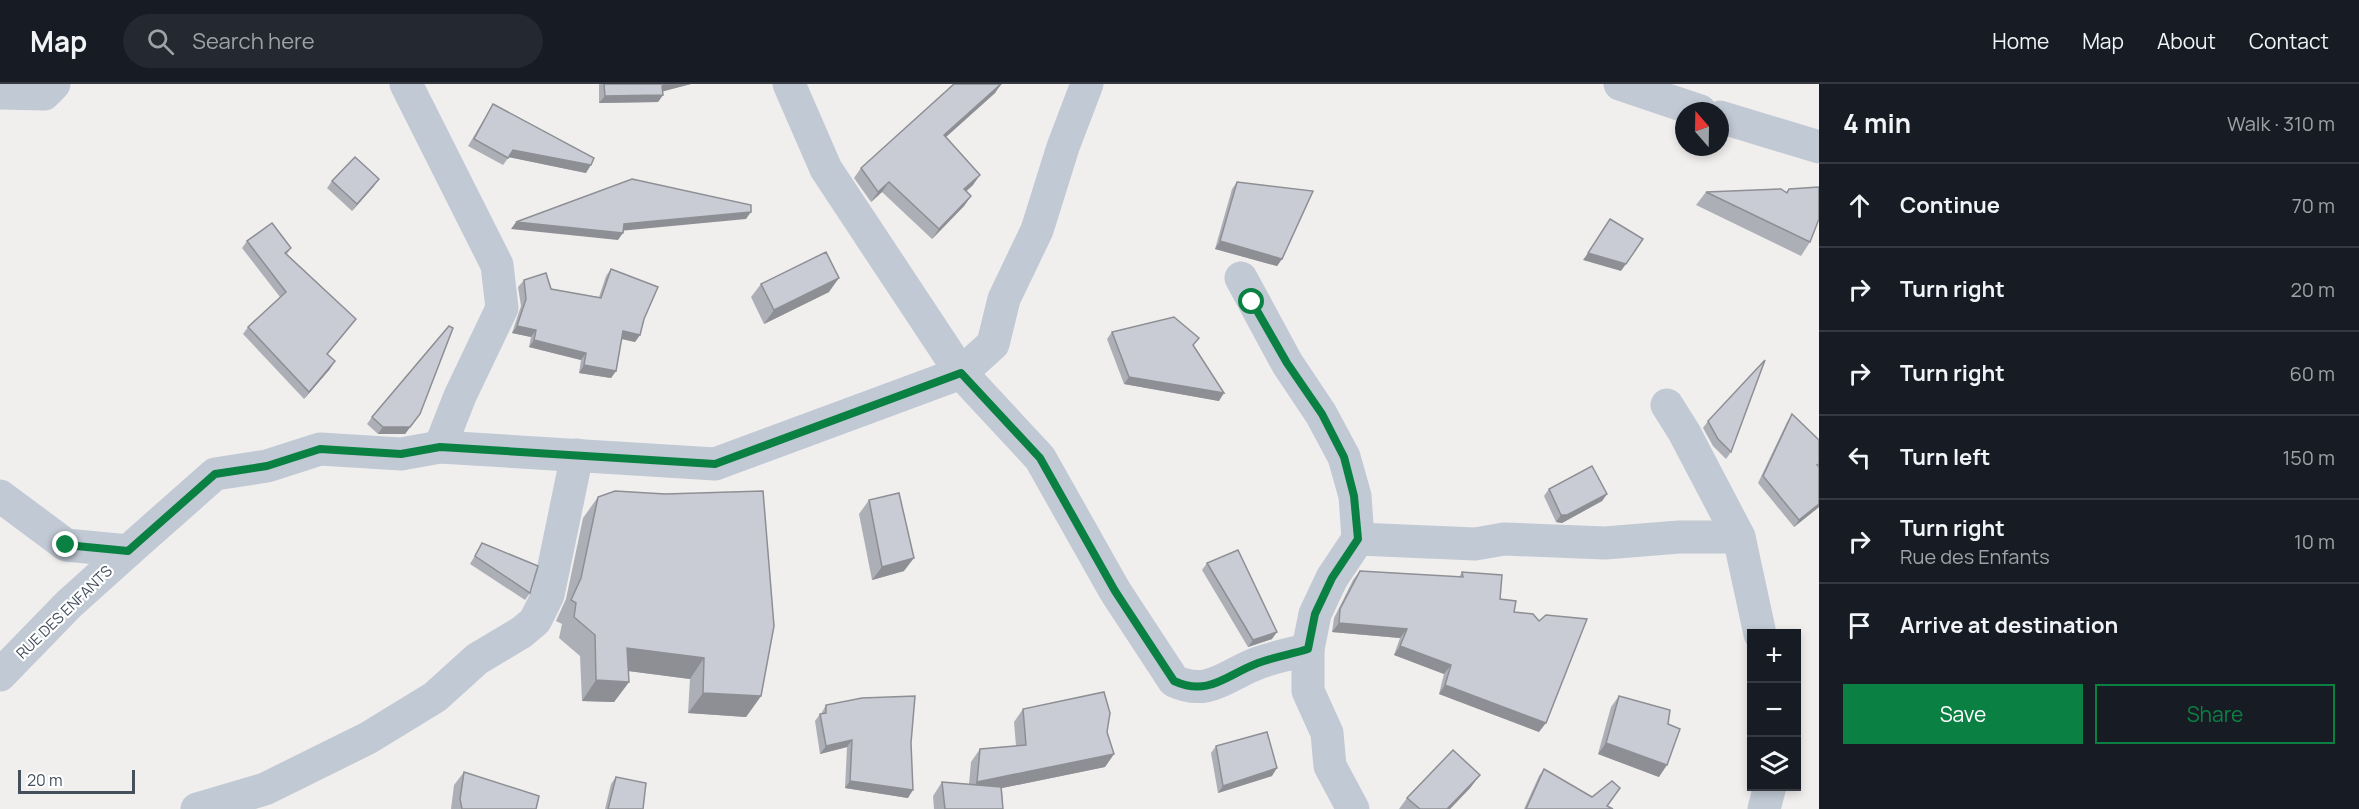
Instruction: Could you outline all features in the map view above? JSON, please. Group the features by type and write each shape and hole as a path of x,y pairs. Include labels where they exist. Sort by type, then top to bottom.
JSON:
{"street":[{"path":"0,93 44,94 54,84"},
{"path":"406,84 497,265 501,289 502,308 460,396 440,447"},
{"path":"789,84 826,169 961,373 1040,458 1115,591 1174,681 1190,688 1212,685 1257,664 1308,649"},
{"path":"128,551 215,474 267,466 320,449 401,454 440,447 715,464 961,373 993,344 1004,299 1037,230 1063,147 1087,84"},
{"path":"1620,84 1675,103"},
{"path":"1729,120 1819,147"},
{"path":"1241,278 1287,363 1322,414 1344,457 1354,496 1358,539 1332,578 1315,614 1308,649 1308,691 1327,734 1330,766 1353,809"},
{"path":"1667,405 1684,432 1739,537 1759,629"},
{"path":"197,809 265,789 368,738 435,697 477,659 522,633 535,621 548,595 577,455"},
{"name":"RUE DES ENFANTS","path":"0,496 66,545 128,551"},
{"path":"1358,539 1475,544 1504,539 1605,543 1678,537 1739,537"},
{"name":"RUE DES ENFANTS","path":"0,675 69,604 128,551"},
{"path":"1764,809 1769,791"}],"building":[{"path":"604,84 669,84 662,86 663,95 605,96"},
{"path":"954,84 1001,84 944,135 980,175 964,189 971,196 939,229 889,182 878,192 861,168"},
{"path":"493,104 594,158 591,165 513,150 508,158 474,139"},
{"path":"355,157 379,179 357,204 332,181"},
{"path":"632,179 751,205 751,212 624,224 623,233 516,222"},
{"path":"1237,182 1313,191 1282,259 1220,241"},
{"path":"1819,187 1819,219 1810,242 1706,192 1781,189 1787,193 1789,189"},
{"path":"1610,219 1643,239 1626,264 1588,253"},
{"path":"272,223 291,248 285,253 356,319 327,354 335,361 309,392 248,327 286,292 247,241"},
{"path":"826,252 839,278 774,310 761,284"},
{"path":"611,269 658,287 644,319 640,335 623,331 616,371 584,365 586,353 534,340 536,330 517,326 526,299 524,280 546,273 551,289 601,298"},
{"path":"1174,317 1199,338 1193,345 1224,393 1129,377 1112,332"},
{"path":"449,326 453,328 420,414 410,427 383,427 372,417"},
{"path":"1765,360 1731,452 1718,439 1708,421"},
{"path":"1792,414 1819,440 1819,464 1817,465 1819,467 1819,504 1799,520 1763,476"},
{"path":"1592,466 1607,494 1567,515 1561,515 1549,489"},
{"path":"615,491 665,494 763,491 774,626 761,696 703,693 704,658 627,648 629,682 596,680 595,635 574,617 576,603 571,600 581,578 598,497"},
{"path":"899,493 914,558 882,567 869,500"},
{"path":"482,543 538,566 530,593 475,556"},
{"path":"1238,550 1277,632 1253,640 1207,563"},
{"path":"1360,571 1463,577 1462,572 1502,575 1500,599 1516,601 1514,612 1533,614 1539,621 1546,615 1587,619 1546,723 1445,685 1451,665 1400,646 1407,629 1339,623 1340,609"},
{"path":"1104,692 1110,713 1107,732 1114,754 977,782 980,749 1026,745 1023,709"},
{"path":"915,696 911,743 913,790 850,781 852,740 826,746 820,714 826,713 826,705 862,698"},
{"path":"1619,696 1670,710 1668,724 1680,729 1667,765 1606,743"},
{"path":"1267,732 1277,768 1223,786 1216,746"},
{"path":"1453,750 1480,775 1447,809 1420,809 1407,798"},
{"path":"1544,769 1592,797 1612,781 1620,788 1607,806 1613,809 1526,809"},
{"path":"464,772 539,796 536,809 462,809 460,799"},
{"path":"616,777 646,783 643,809 608,809"},
{"path":"942,782 1001,787 1003,809 945,809"}],"route":[{"path":"66,545 128,551 176,506 215,474 267,466 320,449 401,454 440,447 715,464 961,373 1040,458 1085,533 1115,591 1174,681 1190,688 1212,685 1257,664 1308,649 1315,614 1332,578 1358,539 1354,496 1344,457 1322,414 1287,363 1269,328 1252,302"}]}
